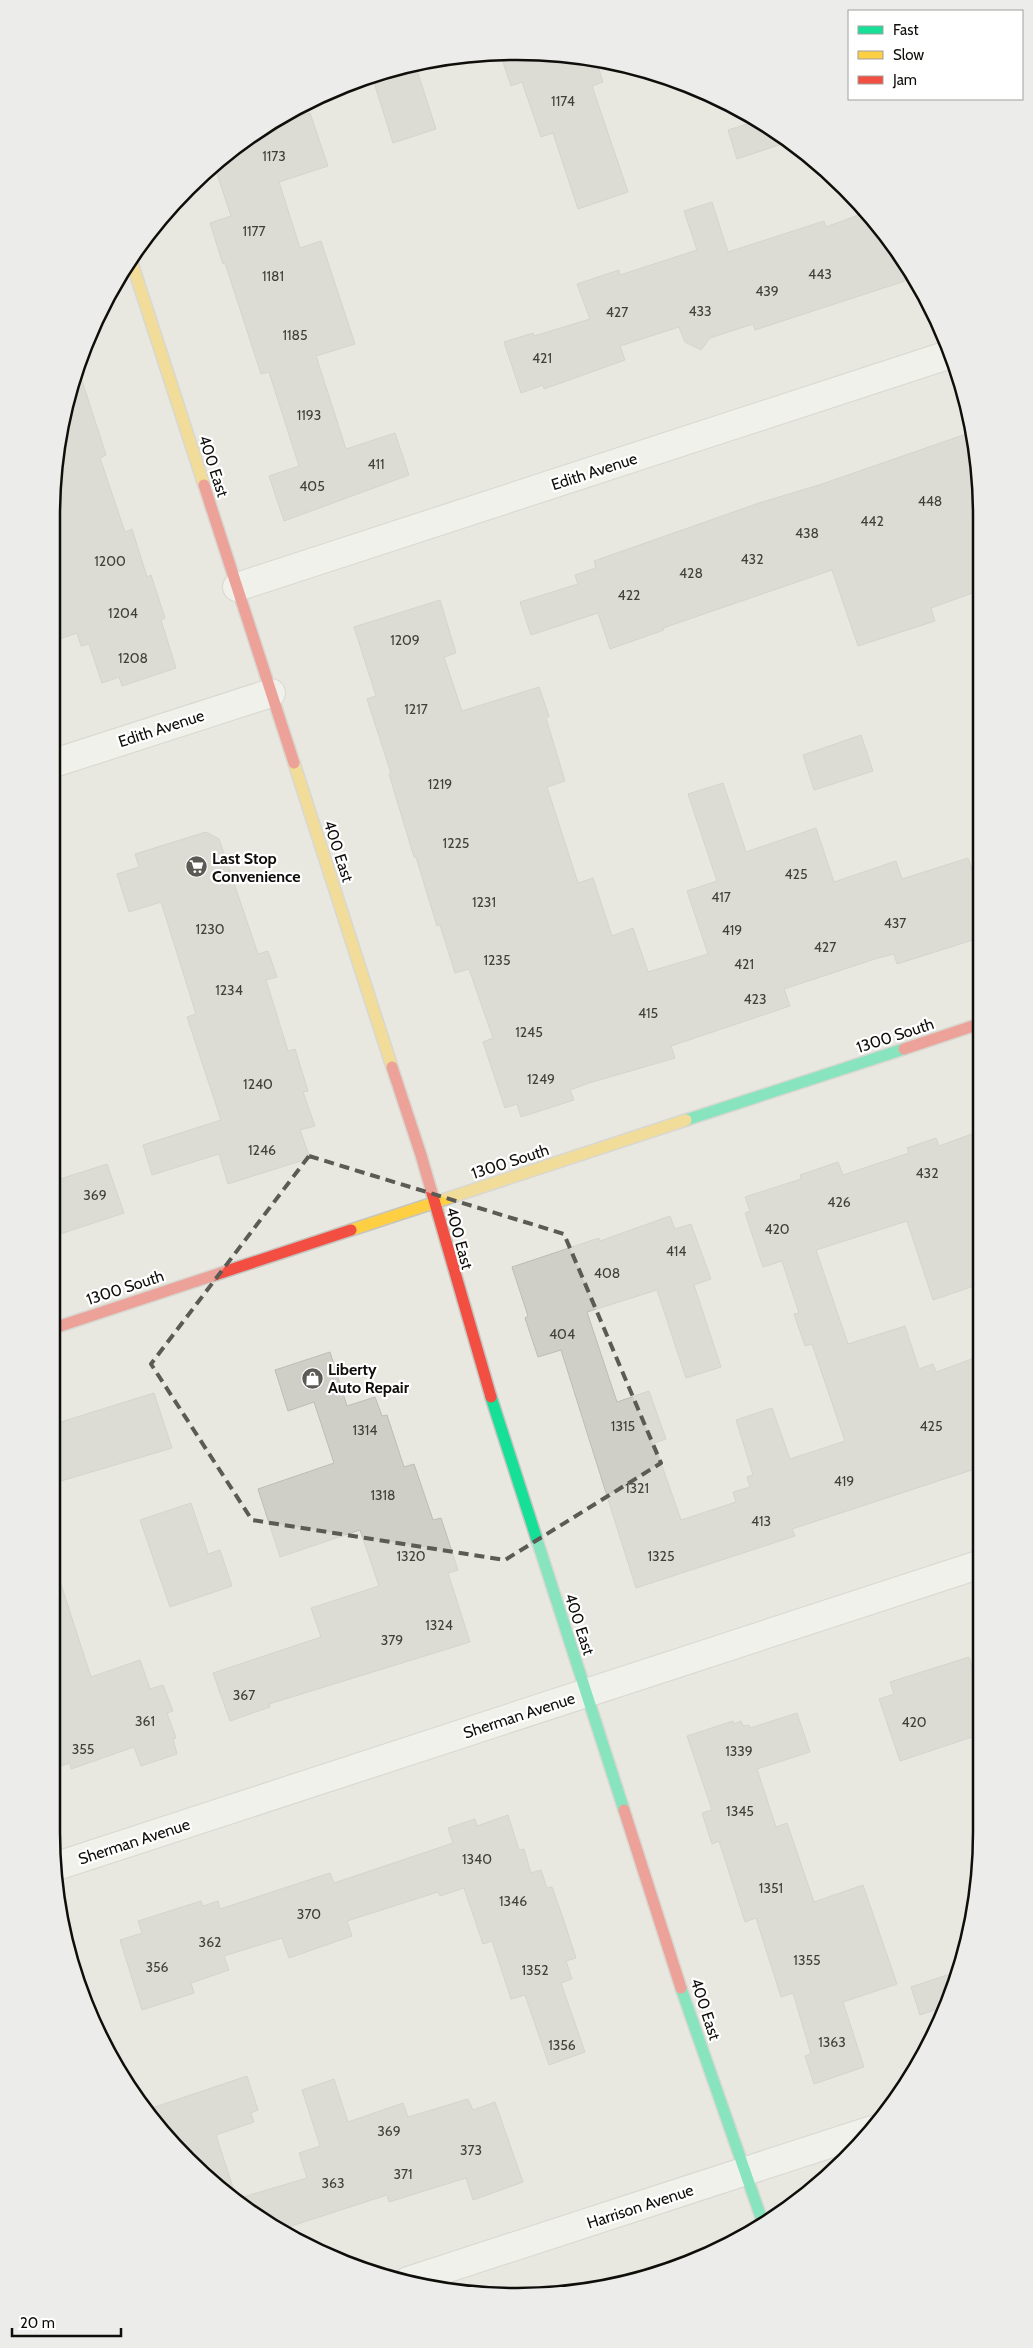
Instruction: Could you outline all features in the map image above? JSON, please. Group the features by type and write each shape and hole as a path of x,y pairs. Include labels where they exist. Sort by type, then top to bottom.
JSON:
{"street":[{"name":"400 East","path":"134,268 418,1146 454,1280 585,1694 744,2172 761,2217"},
{"name":"Edith Avenue","path":"237,587 944,356"},
{"name":"Edith Avenue","path":"60,761 271,692"},
{"name":"1300 South","path":"60,1326 973,1026"},
{"name":"Sherman Avenue","path":"61,1865 973,1567"},
{"name":"Harrison Avenue","path":"420,2277 857,2135"}],"highlighted area":[{"path":"309,1156 564,1234 661,1463 505,1560 252,1520 151,1364"}],"building":[{"path":"502,60 546,61 598,68 603,82 592,86 628,192 578,209 553,133 541,137 522,82 511,86"},
{"path":"417,71 436,129 393,143 374,83"},
{"path":"310,113 328,166 279,182 300,248 321,241 355,344 316,356 346,449 395,433 409,475 284,521 269,476 299,466 269,372 261,374 210,223 231,216 217,173 239,154 290,120"},
{"path":"749,124 781,144 737,159 728,130"},
{"path":"712,202 728,252 824,221 826,227 859,215 896,263 905,281 755,330 753,324 710,338 701,350 685,342 679,327 620,346 625,360 544,389 543,385 521,393 504,342 533,333 534,336 590,319 577,284 619,270 620,275 697,250 684,211"},
{"path":"81,379 106,455 100,458 125,532 132,529 147,577 151,575 165,618 161,620 176,668 122,686 119,677 102,683 89,644 81,646 77,633 60,639 60,516 64,457 69,427"},
{"path":"965,434 972,487 973,593 931,608 935,621 858,646 832,570 663,628 664,630 610,649 598,613 531,635 520,602 578,584 575,575 596,568 594,561 759,503 819,485"},
{"path":"440,600 456,653 444,657 462,711 539,687 549,716 546,718 565,781 547,787 578,883 593,878 612,936 633,928 648,972 708,954 687,891 717,881 688,794 723,783 746,852 816,828 834,882 896,861 902,879 968,858 973,873 973,940 897,964 894,954 878,958 784,989 790,1006 671,1046 675,1058 570,1090 574,1100 521,1117 517,1104 505,1108 483,1042 493,1038 469,969 455,973 440,925 437,926 416,857 414,857 389,774 391,773 367,699 376,696 354,627"},
{"path":"861,735 873,771 814,790 803,755"},
{"path":"206,832 219,839 258,954 268,951 277,977 266,980 288,1051 295,1049 308,1091 303,1092 315,1126 300,1130 310,1158 228,1184 219,1154 152,1175 143,1145 221,1120 187,1017 196,1014 161,902 129,912 117,874 139,867 135,854"},
{"path":"973,1134 973,1286 933,1300 907,1221 816,1250 848,1344 905,1326 919,1369 933,1364 936,1372 973,1359 973,1470 792,1529 795,1536 636,1588 561,1350 538,1357 525,1318 528,1316 512,1267 599,1238 600,1241 670,1216 675,1229 691,1224 711,1279 694,1285 721,1367 686,1378 657,1290 587,1312 617,1402 649,1391 666,1439 654,1443 681,1520 736,1502 733,1492 750,1487 747,1477 753,1475 736,1420 772,1408 790,1459 845,1441 812,1344 805,1346 794,1314 799,1313 782,1261 763,1267 745,1213 750,1211 745,1197 801,1179 800,1175 838,1162 843,1175 909,1153 907,1148 936,1138 939,1146"},
{"path":"107,1164 124,1213 60,1234 60,1179"},
{"path":"330,1352 347,1406 375,1397 382,1416 387,1415 404,1467 414,1464 433,1520 441,1518 458,1570 448,1573 470,1642 269,1704 270,1707 230,1721 213,1673 321,1637 311,1608 379,1586 360,1530 280,1557 258,1489 334,1463 314,1402 288,1411 275,1370"},
{"path":"154,1393 172,1448 60,1481 60,1422"},
{"path":"191,1503 208,1554 220,1550 232,1586 170,1607 140,1520"},
{"path":"60,1581 91,1677 140,1660 150,1689 163,1685 173,1711 167,1713 176,1738 173,1739 177,1754 141,1766 134,1747 71,1769 70,1763 61,1766"},
{"path":"969,1657 973,1667 973,1737 900,1761 879,1699 894,1694 890,1682"},
{"path":"797,1713 810,1752 757,1769 776,1827 787,1823 814,1902 863,1885 897,1984 843,2002 864,2067 814,2084 805,2056 811,2054 793,1993 781,1997 756,1918 745,1922 719,1841 712,1844 702,1813 712,1810 687,1736 733,1721 734,1724 741,1721 743,1726 749,1725 750,1728"},
{"path":"508,1815 519,1850 524,1849 531,1873 541,1870 547,1888 552,1887 576,1958 566,1961 572,1979 561,1983 585,2052 549,2065 525,1995 511,1999 492,1941 483,1944 464,1888 440,1896 438,1892 347,1921 352,1936 289,1958 282,1938 224,1956 229,1970 191,1983 194,1993 142,2010 120,1940 142,1933 138,1921 201,1901 203,1906 218,1901 220,1909 330,1873 334,1883 453,1843 448,1828 475,1819 477,1826"},
{"path":"950,1974 937,2009 920,2015 911,1987"},
{"path":"247,2076 258,2110 251,2113 254,2122 216,2135 234,2189 194,2154 153,2108"},
{"path":"334,2079 348,2122 403,2103 408,2117 468,2099 473,2110 495,2102 523,2182 473,2200 466,2178 389,2202 387,2195 288,2227 243,2197 307,2178 299,2153 320,2146 302,2090"}],"traffic: fast":[{"path":"686,1120 904,1049"},
{"path":"491,1397 624,1810"},
{"path":"681,1988 761,2217"}],"traffic: slow":[{"path":"134,268 204,485"},
{"path":"294,763 392,1067"},
{"path":"351,1230 686,1120"}],"traffic: jam":[{"path":"204,485 294,763"},
{"path":"904,1049 973,1026"},
{"path":"392,1067 421,1155 491,1397"},
{"path":"60,1326 351,1230"},
{"path":"624,1810 681,1988"}],"place":[{"name":"Last Stop Convenience","path":"196,867"},
{"name":"Liberty Auto Repair","path":"312,1378"}]}
